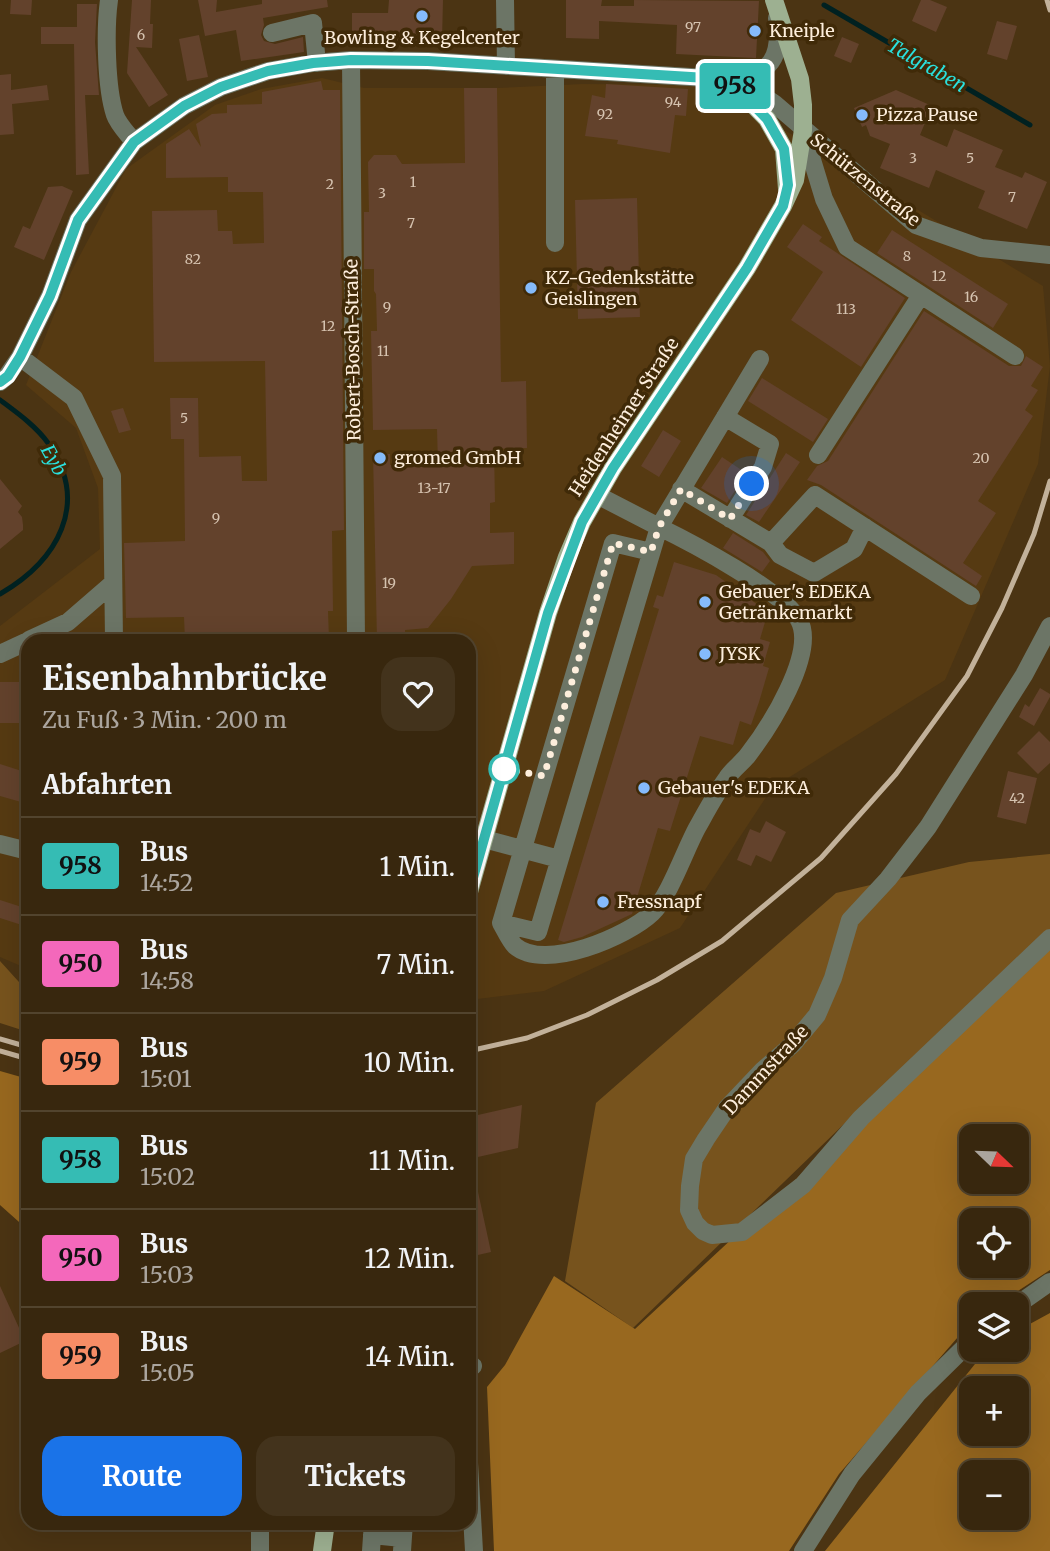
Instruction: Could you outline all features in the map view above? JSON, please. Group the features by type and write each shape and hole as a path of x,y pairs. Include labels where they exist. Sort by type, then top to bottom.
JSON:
{"main road":[{"name":"Heidenheimer Straße","path":"477,837 567,557 597,495 747,268 795,180 803,130 800,79 774,0"},
{"path":"732,83 761,112 784,149 788,185 783,206"},
{"path":"322,1551 325,1530"}],"street":[{"path":"109,0 107,17 115,117 134,142"},
{"path":"505,0 506,66"},
{"path":"732,83 758,75 769,66 779,40 774,0"},
{"path":"272,33 313,23 317,62"},
{"path":"4,379 20,357 50,296 78,220 134,142 184,106 221,87 268,71 317,62 351,60 707,78 732,83 762,95 803,130 824,199 847,247 1016,355"},
{"name":"Robert-Bosch-Straße","path":"351,60 356,634"},
{"path":"555,69 555,243"},
{"name":"Schützenstraße","path":"803,130 916,225 981,248 1050,254"},
{"path":"818,456 921,295"},
{"path":"20,357 74,398 112,476 114,634"},
{"path":"501,923 538,932 659,527 760,359"},
{"path":"725,417 771,444 763,467 730,519"},
{"path":"681,489 771,543 780,555 814,573 854,549 865,527"},
{"path":"597,495 749,578 799,619 804,635 800,659 792,681 767,728 747,757 725,781 697,828 661,901 652,912 626,930 569,954 540,955 516,947 501,923 613,543 651,552"},
{"path":"771,543 815,495 971,596"},
{"path":"43,634 68,622 113,583"},
{"name":"Dammstraße","path":"1050,626 1024,675 928,827 888,879 850,920 833,978 817,1015 793,1044 727,1108 694,1159 689,1210 695,1223 712,1235 742,1232 803,1185 861,1118 1050,938"},
{"path":"0,653 21,644"},
{"path":"477,837 559,859"},
{"path":"0,844 21,849"},
{"path":"1029,1297 1050,1282"},
{"path":"803,1551 852,1474 918,1393 959,1352"},
{"path":"260,1530 260,1551"},
{"path":"473,1530 474,1551"},
{"path":"372,1536 403,1537"}],"shaded area":[{"path":"322,78 364,88 702,85 813,146 1043,286 1050,366 1038,464 945,680 772,788 680,928 544,991 476,999 476,634 21,634 21,966 0,957 0,626 100,549 98,488 76,428 26,385 71,272 126,169 215,105 261,89"},
{"path":"1050,854 1050,938 844,1124 633,1328 565,1281 596,1103 836,893 969,862"},
{"path":"1050,943 1050,1270 1016,1292 959,1292 959,1336 839,1474 789,1551 494,1551 487,1387 505,1365 554,1276 635,1329"},
{"path":"0,961 21,984 21,1030 0,1023"},
{"path":"0,1071 21,1077 21,1224 0,1205"},
{"path":"1050,1313 1050,1551 825,1551 959,1384 959,1446 1029,1446 1029,1376 965,1376 977,1362 1029,1362 1029,1324"}],"building":[{"path":"11,0 32,0 31,15 10,14"},
{"path":"132,0 151,0 152,48 136,47 168,95 149,107 127,73"},
{"path":"198,0 217,0 216,12 262,4 262,0 327,0 328,7 263,18 261,35 264,41 275,44 303,37 304,52 241,61 236,30 205,36"},
{"path":"389,0 443,0 442,40 352,41 352,13 388,13"},
{"path":"566,0 602,0 601,6 634,6 634,0 759,1 756,58 676,54 677,25 599,21 599,39 566,38"},
{"path":"921,0 930,0 947,7 936,32 912,21"},
{"path":"77,4 97,4 95,42 99,95 85,95 89,174 76,175 74,44 41,44 41,27 77,27"},
{"path":"997,21 1017,26 1007,60 987,54"},
{"path":"199,35 208,77 187,81 179,39"},
{"path":"842,37 859,44 851,63 834,56"},
{"path":"11,74 11,90 47,85 49,100 12,104 14,134 0,135 0,75"},
{"path":"321,81 323,90 340,90 344,530 332,531 333,611 328,611 329,634 185,634 184,617 126,618 124,543 185,541 184,439 171,439 170,398 198,398 199,457 241,456 242,481 267,481 265,361 154,362 152,211 217,210 218,231 232,231 233,244 264,243 263,192 228,192 228,177 166,178 166,144 189,129 201,147 196,124 212,114 227,113 227,105 262,104 262,92"},
{"path":"606,84 688,89 686,116 675,115 670,153 617,144 618,140 585,136 592,95 605,98"},
{"path":"464,88 497,88 501,382 526,381 527,448 494,449 495,502 490,503 490,533 514,532 514,564 472,566 428,628 405,630 405,634 377,634 373,454 390,454 390,465 438,464 437,429 373,430 371,331 377,331 376,294 374,269 364,269 364,212 369,212 368,162 374,155 396,155 402,164 465,163"},
{"path":"896,90 932,106 920,135 947,147 954,129 1003,150 995,167 1022,178 1025,172 1047,182 1027,229 978,208 985,191 936,170 929,188 880,168 890,144 870,136 866,125 862,127 854,108"},
{"path":"62,186 73,191 44,260 14,247 23,226 30,229 48,187"},
{"path":"637,198 640,317 578,319 575,200"},
{"path":"803,224 822,237 819,241 905,298 861,367 791,320 823,272 787,247"},
{"path":"892,230 1008,304 993,328 877,253"},
{"path":"924,311 1009,366 1021,366 1026,356 1043,367 1031,386 1038,390 1025,410 1033,416 978,501 996,513 963,563 982,576 976,586 821,485 807,480 817,466 828,461"},
{"path":"762,378 828,419 813,442 748,401"},
{"path":"123,408 131,430 119,433 111,411"},
{"path":"663,430 681,441 659,477 641,466"},
{"path":"786,453 800,462 759,522 746,515"},
{"path":"722,457 746,473 727,503 701,488"},
{"path":"0,479 22,506 18,512 22,517 23,530 0,549"},
{"path":"733,533 763,552 770,561 762,572 723,548"},
{"path":"674,562 716,575 768,612 760,639 770,642 763,666 769,668 751,725 740,721 733,745 700,736 670,831 658,828 632,914 582,937 564,942 558,940 659,609 653,607 657,595 663,597"},
{"path":"0,682 21,682 21,723 0,723"},
{"path":"1040,688 1050,694 1050,697 1034,726 1019,717 1025,704 1029,707"},
{"path":"1039,731 1050,742 1050,763 1038,774 1017,753"},
{"path":"0,764 21,771 21,802 0,796"},
{"path":"1008,771 1037,778 1026,824 997,817"},
{"path":"766,821 786,832 771,862 756,855 751,866 737,860 750,829 760,833"},
{"path":"0,900 21,907 21,925 0,918"},
{"path":"522,1105 518,1148 476,1157 476,1115"},
{"path":"476,1183 491,1252 476,1255"},
{"path":"0,1286 21,1332 21,1343 0,1353"}],"waterway":[{"name":"Talgraben","path":"824,5 1030,125"},
{"name":"Eyb","path":"0,400 32,425 48,443 61,466 67,488 67,509 52,548 20,581 0,594"}],"railway":[{"path":"1047,0 1050,10"},
{"path":"476,1049 527,1038 587,1015 657,980 722,941 821,858 896,774 967,676 1002,608 1034,534 1050,481"},
{"path":"0,1039 21,1045"},
{"path":"0,1051 21,1057"}],"bus line":[{"name":"958","path":"0,382 8,376 20,357 50,296 78,220 134,142 184,106 221,87 268,71 313,63 351,60 428,61 707,78 732,83 756,105 784,149 788,185 783,206 747,268 613,468 582,522 548,613 476,869"}],"place":[{"name":"Bowling & Kegelcenter","path":"422,16"},
{"name":"Kneiple","path":"755,31"},
{"name":"Pizza Pause","path":"862,115"},
{"name":"KZ-Gedenkstätte Geislingen","path":"531,288"},
{"name":"gromed GmbH","path":"380,458"},
{"name":"Gebauer's EDEKA Getränkemarkt","path":"705,602"},
{"name":"JYSK","path":"705,654"},
{"name":"Gebauer's EDEKA","path":"644,788"},
{"name":"Fressnapf","path":"603,902"}],"route":[{"path":"504,769 544,776 613,543 651,552 659,527 681,489 730,519 752,484"}]}
